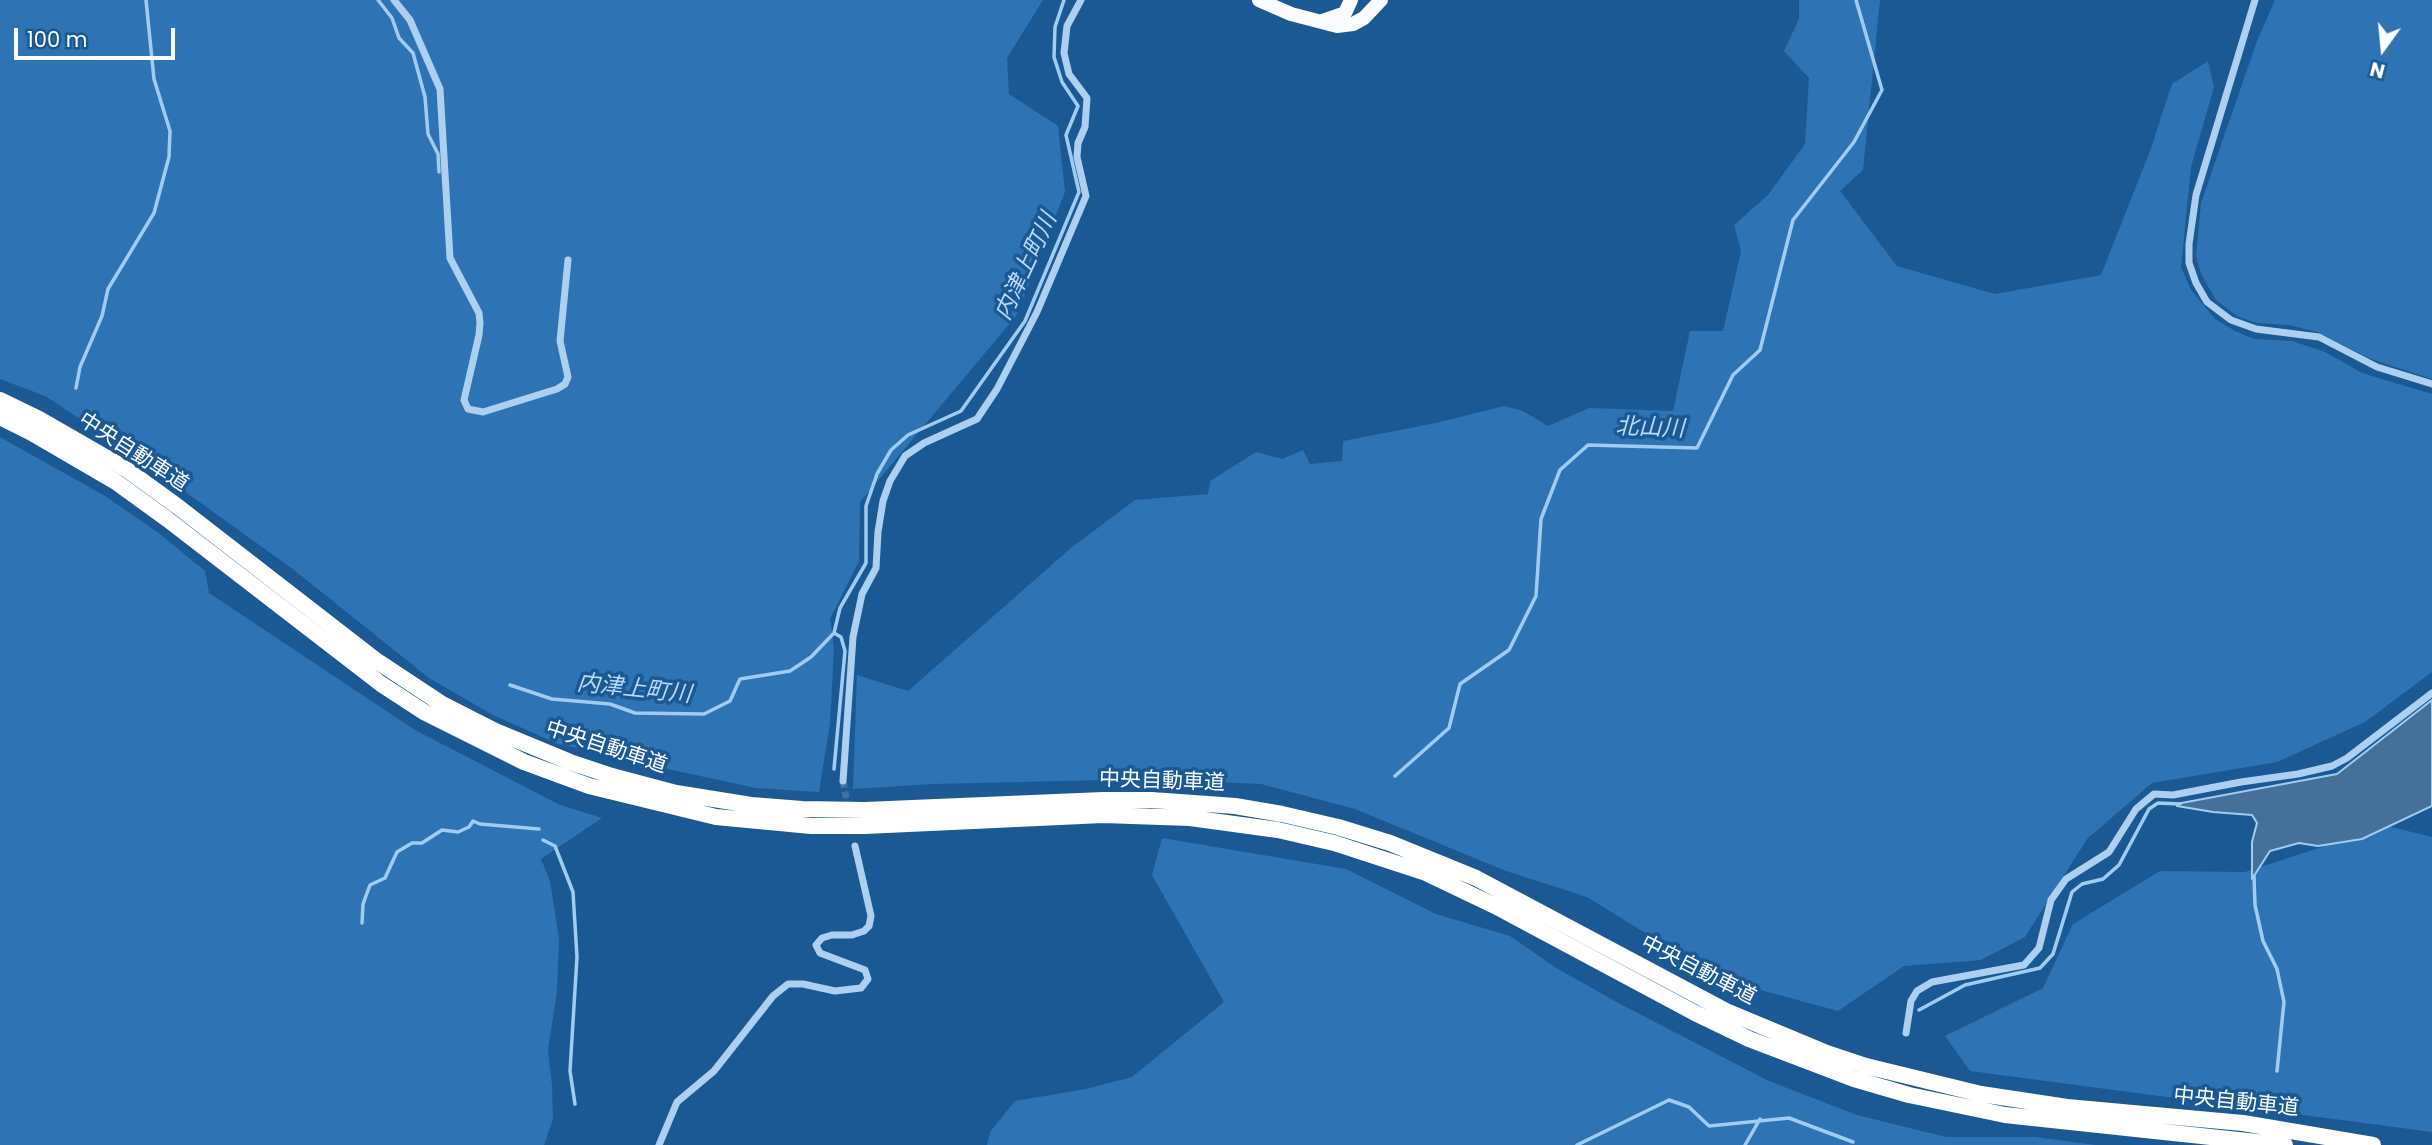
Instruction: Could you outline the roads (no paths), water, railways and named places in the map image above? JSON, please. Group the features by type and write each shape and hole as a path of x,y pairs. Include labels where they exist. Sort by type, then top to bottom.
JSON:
{"highway":[{"path":"1259,0 1317,22 1337,26 1353,24 1364,18 1381,0"},
{"path":"1317,22 1345,13 1351,0"},
{"name":"中央自動車道","path":"0,400 126,469 377,661 442,704 495,731 612,776 676,793 751,805 802,809 865,810 1152,800 1235,806 1282,814 1390,843 1476,877 1728,1012 1824,1052 1866,1066 1981,1094 2067,1107 2244,1123 2374,1145"},
{"name":"中央自動車道","path":"0,417 116,482 381,684 424,712 524,762 589,786 716,817 787,824 865,826 1139,816 1221,821 1278,830 1372,854 1436,878 1496,906 1727,1028 1854,1079 1909,1095 2024,1118 2285,1145"}],"street":[{"path":"394,0 410,20 440,89 450,258 479,313 480,323 480,335 464,400 468,409 483,412 557,389 565,384 568,377 560,341 568,260"},
{"path":"843,781 853,637 862,594 876,568 883,501 890,481 905,456 925,443 977,419 997,389 1037,312 1087,195 1077,157 1078,142 1085,127 1087,98 1069,74 1064,53 1067,26 1081,0"},
{"path":"2255,0 2196,195 2189,263 2196,283 2207,302 2231,320 2256,329 2319,337 2377,367 2432,384"},
{"path":"1906,1033 1911,1002 1917,991 1932,982 2024,965 2039,948 2051,900 2066,879 2109,852 2136,810 2154,794 2173,795 2332,766 2347,758 2432,693"},
{"path":"659,1145 677,1102 714,1071 773,996 788,985 803,984 835,991 861,988 868,979 865,970 820,953 816,945 822,938 864,932 869,926 871,916 855,845"}],"waterway":[{"path":"76,388 80,367 102,316 108,289 154,213 169,157 170,131 154,79 146,0"},
{"path":"378,0 392,18 399,38 413,53 425,97 428,134 438,154 439,172"},
{"name":"内津上町川","path":"510,685 552,699 610,704 635,713 704,714 730,701 740,679 790,671 811,657 834,633 840,608 866,563 866,506 877,474 891,450 908,435 961,411 1025,321 1079,192 1066,135 1078,106 1062,82 1054,57 1055,27 1064,0"},
{"name":"北山川","path":"1395,776 1449,728 1460,684 1509,650 1536,596 1541,519 1560,470 1588,445 1697,448 1733,375 1760,350 1793,220 1854,142 1882,90 1856,0"},
{"path":"834,633 841,637 845,651 834,769"},
{"path":"1919,1010 1965,985 2040,968 2053,954 2072,892 2082,884 2103,879 2119,865 2149,809 2158,803 2180,804"},
{"path":"362,923 363,904 370,885 385,878 397,852 412,843 422,843 442,830 458,832 469,827 473,821 480,824 539,829"},
{"path":"543,840 555,846 573,892 577,957 570,1071 575,1104"},
{"path":"2254,876 2255,905 2263,941 2277,969 2284,1002 2277,1071"},
{"path":"1577,1145 1669,1100 1689,1107 1709,1126 1789,1118 1853,1142"},
{"path":"1745,1145 1760,1119"}],"tunnel":[{"path":"843,781 848,808"}]}
